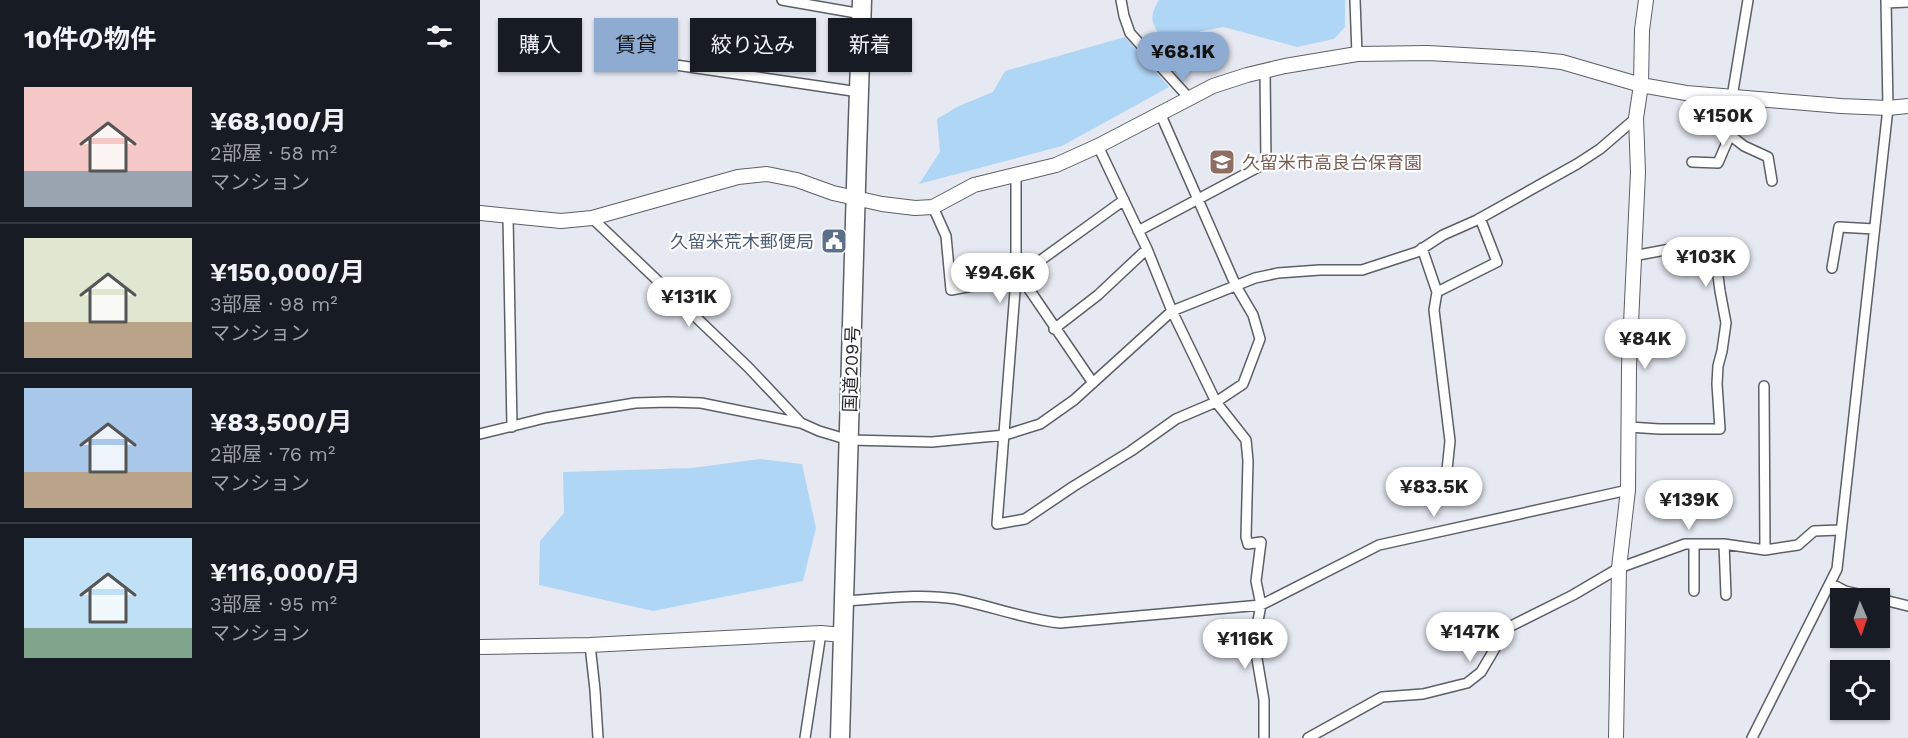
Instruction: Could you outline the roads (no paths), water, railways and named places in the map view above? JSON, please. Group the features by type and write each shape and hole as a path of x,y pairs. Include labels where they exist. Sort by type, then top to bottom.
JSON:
{"highway":[{"name":"国道209号","path":"840,738 856,135 862,7"}],"street":[{"path":"782,0 862,7"},
{"path":"1121,0 1130,33 1189,98"},
{"path":"1355,0 1357,54"},
{"path":"1616,738 1619,568 1628,490 1633,256 1638,172 1636,118 1641,85 1642,30 1646,0"},
{"path":"1692,162 1718,163 1730,135 1732,97 1748,0"},
{"path":"1752,738 1837,569 1888,108 1886,2 1908,2"},
{"path":"480,213 561,221 592,218 738,177 767,174 882,204 915,208 933,207 974,184 1056,165 1098,146 1213,86 1264,71 1357,54 1428,53 1562,62 1641,85 1686,93 1888,108 1908,106"},
{"path":"678,65 859,92"},
{"path":"1138,231 1266,163 1264,71"},
{"path":"1016,174 1018,277 997,524 1025,519 1131,451 1176,419 1216,402 1243,384 1260,339 1253,315 1236,286 1160,113"},
{"path":"480,434 545,418 635,403 701,403 801,423 849,440 932,441 1005,435 1040,424 1074,400 1172,311 1255,278 1278,273 1362,270 1417,252 1443,235 1480,218 1577,164 1600,149 1636,118"},
{"path":"1730,135 1744,146 1768,157 1772,181"},
{"path":"1098,146 1148,249 1172,311 1216,402 1246,440 1248,461 1246,537 1248,544 1261,542 1256,581 1261,605 1254,640 1264,700 1264,738"},
{"path":"933,207 946,236 951,290 1018,277 1124,200"},
{"path":"508,217 512,427"},
{"path":"592,218 748,367 801,423"},
{"path":"1437,292 1497,262 1480,218"},
{"path":"1832,268 1839,227 1874,229"},
{"path":"1629,427 1720,429 1718,366 1726,323 1714,246 1676,248 1633,256"},
{"path":"1422,248 1437,292 1434,310 1450,441 1447,470"},
{"path":"1054,328 1098,295 1148,249"},
{"path":"1018,277 1093,383"},
{"path":"1764,386 1765,550"},
{"path":"844,601 932,596 963,601 1038,621 1060,623 1261,605 1379,545 1628,490"},
{"path":"1308,738 1382,698 1423,694 1467,683 1481,672 1508,628 1573,595 1619,568 1685,544 1725,544 1765,550 1798,545 1814,531 1840,530"},
{"path":"1694,544 1694,591"},
{"path":"1725,544 1726,595"},
{"path":"1830,583 1839,588"},
{"path":"1890,602 1908,606"},
{"path":"806,738 820,633"},
{"path":"480,648 591,645 820,633 843,635"},
{"path":"591,645 598,738"}],"water":[{"path":"1159,0 1345,0 1345,27 1334,39 1297,47 1224,27 1202,31 1174,43 1165,42 1157,31 1152,17"},
{"path":"1125,37 1169,87 1062,146 919,184 940,152 937,119 959,106 993,92 1005,71"},
{"path":"760,459 802,464 816,528 803,581 653,611 539,585 540,541 564,513 563,472 692,468"}],"place":[{"name":"久留米市高良台保育園","path":"1222,162"},
{"name":"久留米荒木郵便局","path":"834,241"}]}
